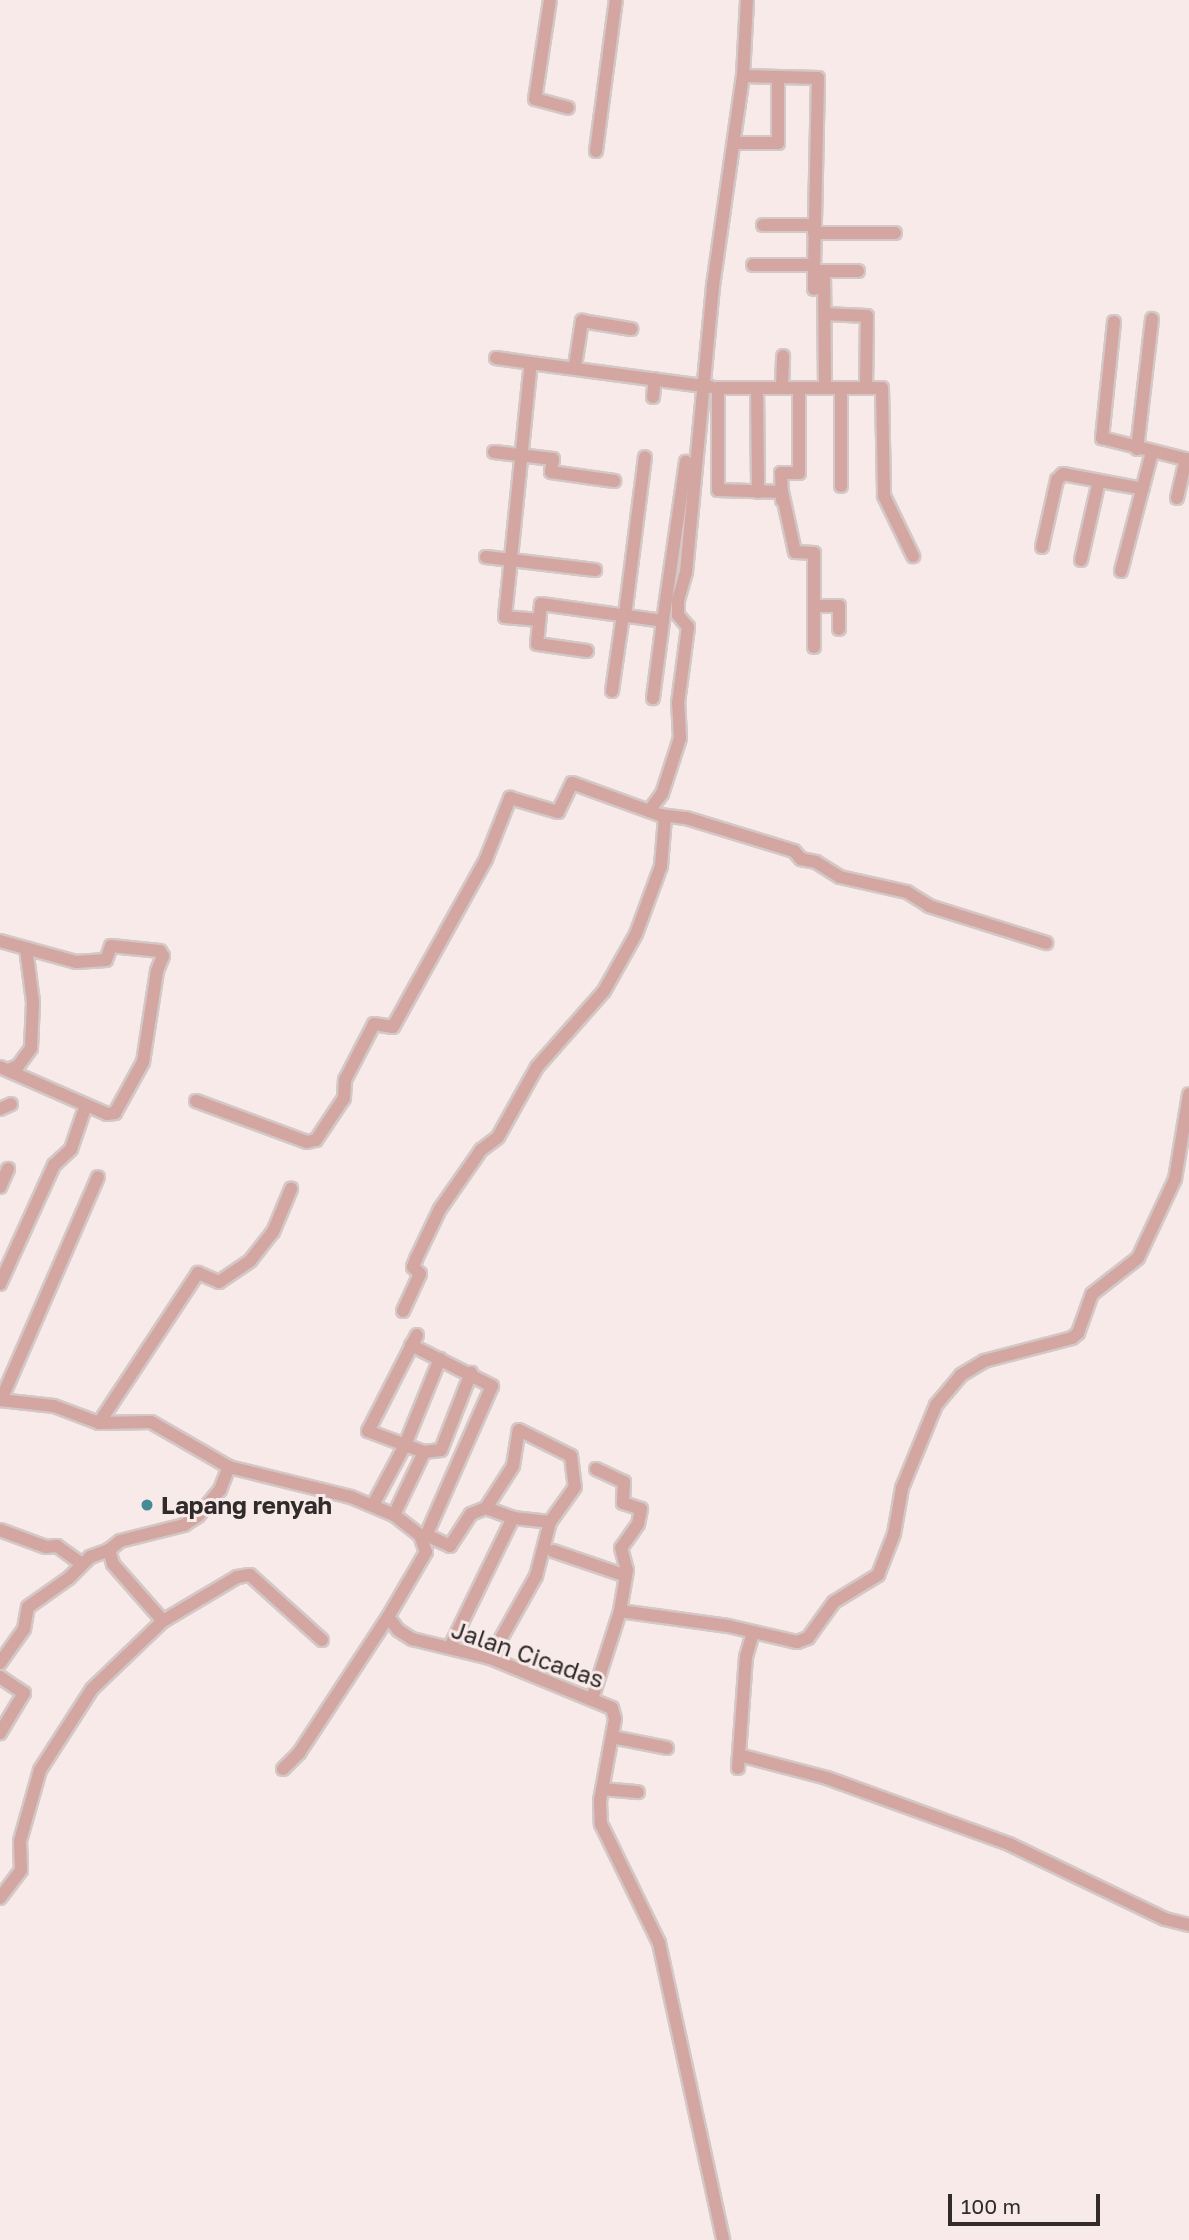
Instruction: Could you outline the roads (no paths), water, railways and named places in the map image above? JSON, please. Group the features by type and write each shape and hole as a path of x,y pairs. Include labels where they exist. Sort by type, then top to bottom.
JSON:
{"street":[{"path":"550,0 536,99 568,108"},
{"path":"596,151 616,0"},
{"path":"649,811 662,794 680,738 678,703 688,627 677,611 686,572 743,76 747,0"},
{"path":"743,76 818,78 815,229 817,269 825,314 825,388"},
{"path":"738,144 778,144 778,77"},
{"path":"763,225 895,233"},
{"path":"753,265 858,271"},
{"path":"814,289 817,269"},
{"path":"825,314 867,316 866,388"},
{"path":"1137,449 1152,319"},
{"path":"575,366 582,321 631,329"},
{"path":"1114,322 1102,438 1187,460 1177,498"},
{"path":"713,329 706,387 718,490 782,492"},
{"path":"782,388 783,356"},
{"path":"496,358 575,366 706,387 882,388 884,496 913,556"},
{"path":"531,363 505,617 539,620"},
{"path":"653,397 655,379"},
{"path":"693,405 706,387"},
{"path":"757,388 758,492"},
{"path":"799,388 799,473 782,473 783,536 791,536 795,552 814,553 814,647"},
{"path":"841,388 841,486"},
{"path":"494,452 553,460 551,472 614,481"},
{"path":"1121,571 1152,452"},
{"path":"612,691 645,457"},
{"path":"653,698 686,462"},
{"path":"1042,547 1059,476 1143,489"},
{"path":"1081,560 1099,481"},
{"path":"486,557 595,570"},
{"path":"587,651 537,644 541,604 663,621"},
{"path":"814,606 839,606 839,629"},
{"path":"196,1101 307,1142 316,1140 344,1098 345,1080 373,1024 393,1027 486,859 511,797 558,812 573,782 665,817 686,818 794,851 803,860 816,862 840,877 907,892 929,906 1046,943"},
{"path":"403,1311 420,1274 413,1267 440,1209 481,1150 498,1138 537,1067 604,991 636,934 661,866 665,817"},
{"path":"0,941 76,962 106,960 111,946 163,953 140,1068 116,1113 107,1114 4,1069"},
{"path":"4,1069 18,1066 31,1048 33,1002 26,948"},
{"path":"620,1611 805,1641 834,1602 878,1575 886,1563 902,1488 920,1437 936,1405 961,1375 984,1361 1063,1342 1078,1333 1092,1294 1138,1258 1175,1179 1189,1094"},
{"path":"0,1284 54,1165 71,1149 86,1105"},
{"path":"0,1187 8,1169"},
{"path":"98,1177 0,1400 54,1406 99,1423 151,1422 229,1467 373,1505 394,1515 426,1538 450,1546 471,1514 486,1508 513,1466 521,1430 568,1452 573,1462 575,1487 550,1522 536,1576 490,1658"},
{"path":"99,1423 198,1273 221,1281 250,1261 273,1232 291,1189"},
{"path":"283,1769 299,1753 421,1565 426,1538 491,1391 489,1381 471,1373 440,1360 414,1340 367,1429 424,1452 441,1450 471,1373"},
{"path":"373,1505 405,1445 440,1360"},
{"path":"394,1515 424,1452"},
{"path":"0,1664 24,1629 28,1606 82,1564 120,1541 184,1525 198,1516 220,1490 229,1467"},
{"path":"592,1699 620,1611 626,1576 621,1548 638,1524 641,1509 623,1503 624,1482 596,1469"},
{"path":"486,1508 513,1518 550,1522"},
{"path":"450,1647 513,1518"},
{"path":"0,1530 18,1533 46,1547 57,1546 82,1564"},
{"path":"109,1550 113,1564 163,1621"},
{"path":"552,1550 626,1576"},
{"path":"0,1898 21,1870 20,1837 40,1770 92,1689 163,1621 237,1577 250,1575 322,1640"},
{"name":"Jalan Cicadas","path":"388,1617 398,1630 412,1639 490,1658 562,1691 612,1708 612,1737 602,1789 601,1824 659,1943 723,2240"},
{"path":"753,1632 746,1657 738,1761 827,1778 1009,1844 1165,1919 1189,1925"},
{"path":"0,1677 24,1693 0,1733"},
{"path":"612,1737 667,1748"},
{"path":"602,1789 638,1792"}],"place":[{"name":"Lapang renyah","path":"147,1505"}]}
